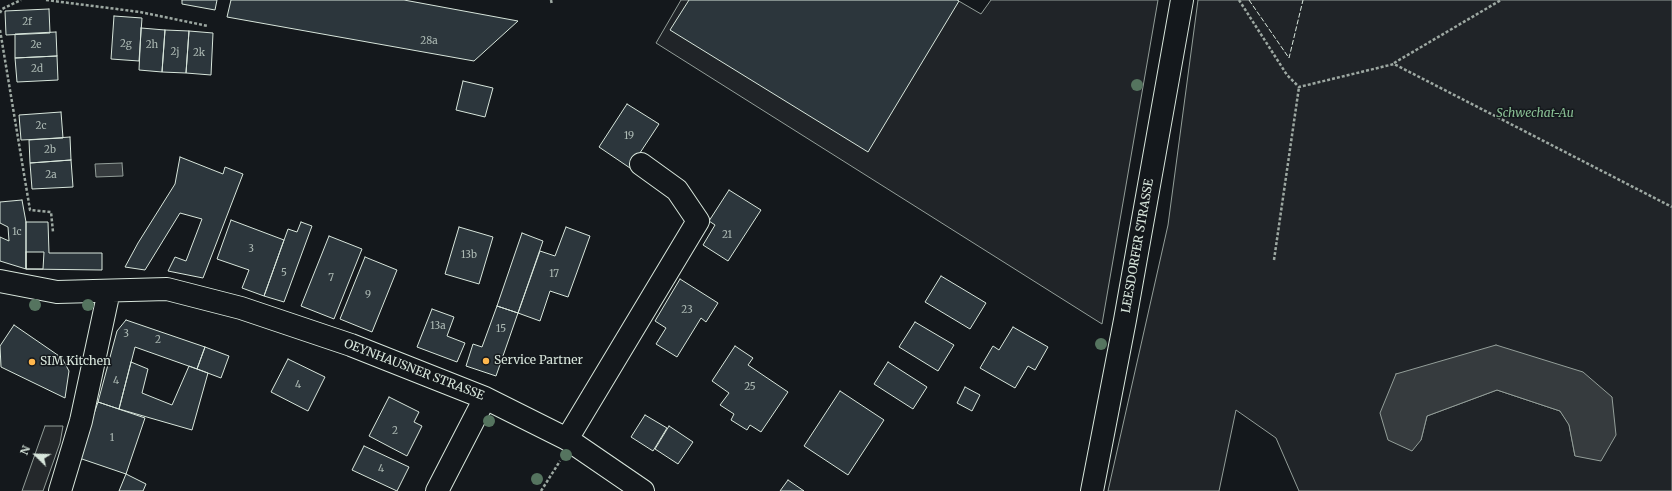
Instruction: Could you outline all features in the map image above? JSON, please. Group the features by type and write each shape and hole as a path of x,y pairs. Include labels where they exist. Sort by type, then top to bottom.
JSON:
{"street":[{"name":"LEESDORFER STRASSE","path":"1092,491 1125,320 1182,0"},
{"path":"569,441 698,220 677,190 641,164"},
{"name":"OEYNHAUSNER STRASSE","path":"0,281 57,292 167,290 241,308 329,338 485,398 569,441 643,491"},
{"path":"60,491 81,421 109,291"},
{"path":"437,491 485,398"}],"path":[{"path":"0,13 2,9 21,0"},
{"path":"46,0 140,12 208,26"},
{"path":"551,0 552,4"},
{"path":"1239,0 1287,75 1299,87"},
{"path":"1299,87 1394,64 1502,0"},
{"path":"0,30 30,210 51,212 53,232"},
{"path":"1394,64 1672,207"},
{"path":"1274,260 1299,87"},
{"path":"541,491 569,441"}],"green space":[{"path":"681,0 957,0 981,14 991,0 1158,0 1102,324 656,43"},
{"name":"Schwechat-Au","path":"1198,0 1672,0 1672,491 1299,491 1276,438 1236,410 1219,491 1108,491 1168,225","holes":["1396,374 1612,397 1575,456 1569,424 1560,411 1497,390 1427,416 1421,440"]}],"shaded area":[{"path":"122,163 123,176 96,177 95,164"},
{"path":"1496,345 1583,372 1612,397 1616,435 1601,461 1575,456 1569,425 1560,411 1497,390 1427,416 1421,440 1412,451 1388,440 1380,413 1396,374"},
{"path":"45,426 63,426 60,443 43,491 22,491"}],"building":[{"path":"182,0 217,0 215,10 182,4"},
{"path":"231,0 404,0 518,21 474,61 227,17"},
{"path":"689,0 959,1 868,152 670,30"},
{"path":"49,9 50,33 6,35 5,11"},
{"path":"114,16 142,18 139,61 111,59"},
{"path":"141,28 165,30 162,72 139,70"},
{"path":"165,30 189,31 186,73 162,72"},
{"path":"189,31 213,33 211,75 186,73"},
{"path":"56,32 57,56 15,58 15,34"},
{"path":"57,56 58,80 17,82 15,58"},
{"path":"463,81 493,88 485,117 456,110"},
{"path":"627,104 659,124 630,168 599,147"},
{"path":"61,112 63,138 21,140 19,115"},
{"path":"70,137 71,160 30,163 29,140"},
{"path":"180,157 223,174 225,167 243,174 203,278 168,271 175,257 186,261 202,219 180,213 145,270 125,267 138,243 175,184"},
{"path":"71,160 73,187 32,189 30,163"},
{"path":"729,190 761,210 728,261 703,245 715,225 709,221"},
{"path":"22,200 26,222 26,269 0,261 0,237 9,241 8,227 0,223 0,202"},
{"path":"231,220 284,240 264,296 242,288 249,270 217,259"},
{"path":"26,222 48,222 49,253 102,253 102,270 26,269"},
{"path":"301,222 312,226 284,302 264,296 288,229 297,232"},
{"path":"459,227 493,237 479,284 445,274"},
{"path":"566,227 590,236 568,297 550,291 540,321 518,313 540,251 555,256"},
{"path":"522,233 543,241 518,313 497,306"},
{"path":"329,236 362,249 334,319 301,306"},
{"path":"26,252 44,252 43,269 26,269"},
{"path":"365,257 397,270 372,332 340,319"},
{"path":"941,276 986,303 970,329 925,302"},
{"path":"680,279 718,303 706,322 701,318 677,357 656,344 666,328 655,321"},
{"path":"497,306 518,313 496,376 466,366 473,344 482,347"},
{"path":"432,309 454,317 447,336 465,343 457,362 417,347"},
{"path":"126,320 205,347 197,369 135,347 119,409 98,402 117,331"},
{"path":"915,322 954,345 938,371 899,347"},
{"name":"SIM Kitchen","path":"14,325 62,358 69,371 65,398 1,367 0,346"},
{"path":"1013,327 1048,347 1035,370 1028,366 1015,388 980,368 993,346 999,350"},
{"path":"735,346 753,358 748,365 788,392 761,432 750,425 747,430 731,420 734,414 720,405 729,393 712,381"},
{"path":"205,347 229,356 221,378 197,369"},
{"path":"288,359 325,377 308,411 271,392"},
{"path":"131,362 148,369 142,393 172,405 189,366 208,373 192,430 119,409"},
{"path":"888,362 927,387 913,409 874,384"},
{"path":"965,387 980,395 972,411 957,403"},
{"path":"840,391 884,420 848,475 804,446"},
{"path":"389,397 419,412 414,422 422,426 407,456 369,436"},
{"path":"98,402 145,418 126,474 79,458"},
{"path":"645,415 667,428 653,451 631,437"},
{"path":"669,426 693,442 678,464 655,449"},
{"path":"364,446 409,467 397,491 352,470"},
{"path":"126,474 146,484 143,491 119,491"},
{"path":"788,480 804,491 780,491"}],"fence":[{"path":"1249,0 1289,58 1303,0"}],"place":[{"name":"Service Partner","path":"486,361"},
{"name":"SIM Kitchen","path":"32,362"}]}
